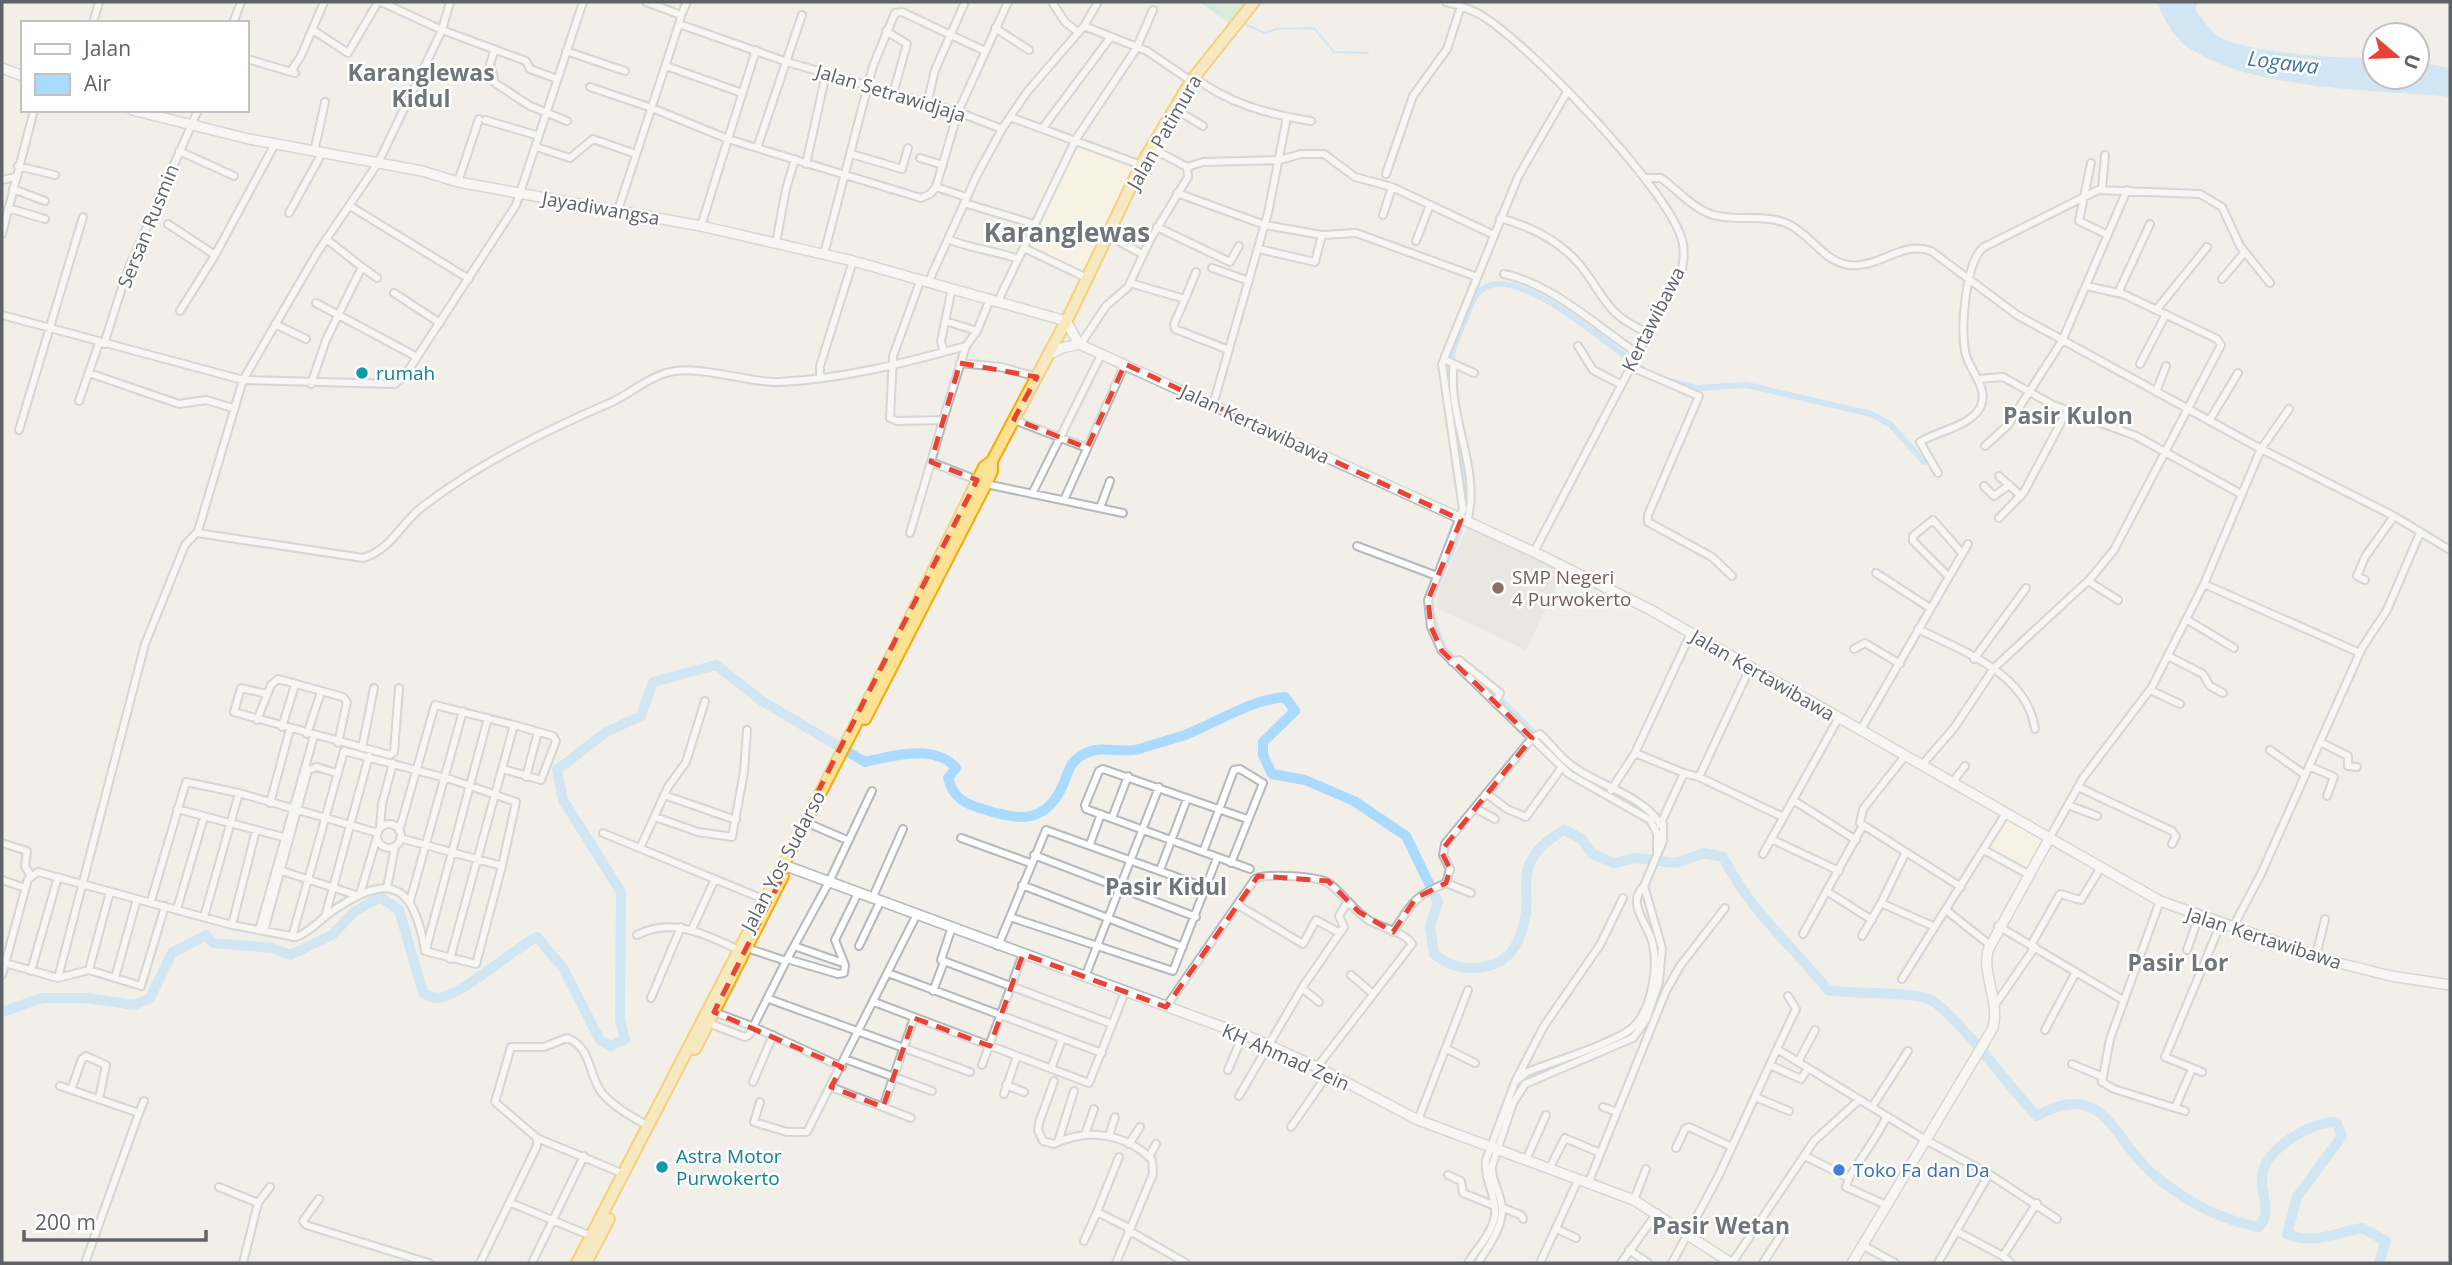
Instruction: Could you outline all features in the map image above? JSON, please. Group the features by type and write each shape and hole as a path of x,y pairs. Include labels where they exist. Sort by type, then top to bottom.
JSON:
{"highway":[{"name":"Jalan Patimura","path":"1066,321 1151,148 1193,79 1254,2"},
{"name":"Jalan Yos Sudarso","path":"577,1263 982,482 984,467 992,461 1066,321"},
{"name":"Jalan Yos Sudarso","path":"586,1263 714,1012 763,898 810,824 830,779"}],"street":[{"path":"94,21 99,2"},
{"path":"234,21 241,2"},
{"path":"248,59 293,72 324,2"},
{"path":"313,30 340,51 348,53 379,2 442,30 528,61 530,69 557,79"},
{"path":"58,978 145,644 185,545 198,530 243,380 326,239 378,163 442,30 450,2"},
{"path":"2,314 49,326 101,344 243,380 388,386 401,381 520,195 583,2"},
{"path":"646,2 662,5 681,15"},
{"path":"618,210 687,2"},
{"path":"927,104 935,70 965,2"},
{"path":"590,87 652,108 727,139 921,198 936,187 958,112 1007,2"},
{"path":"1052,2 1065,22 1078,33"},
{"path":"943,421 892,419 893,364 925,280 1002,129 1027,92 1084,26 1098,2"},
{"name":"Kertawibawa","path":"1446,2 1461,6 1493,24 1567,92 1646,178 1682,238 1684,260 1534,552"},
{"path":"1386,174 1413,96 1447,49 1461,6"},
{"path":"910,533 966,346 1024,248 1076,139 1136,49 1153,10"},
{"path":"824,254 869,88 892,16 900,11 985,51"},
{"path":"757,148 803,15"},
{"name":"Jalan Setrawidjaja","path":"679,24 787,62 958,112 1002,129"},
{"path":"1084,26 1136,49 1147,51 1222,96 1287,117 1311,121"},
{"path":"995,28 1028,50"},
{"path":"886,31 907,44 893,94"},
{"path":"1042,128 1110,38"},
{"path":"495,49 490,64 495,83 526,104 567,121"},
{"path":"701,226 756,50"},
{"path":"566,51 625,71"},
{"path":"666,66 742,93"},
{"path":"2,68 21,75"},
{"path":"806,164 826,74"},
{"path":"1567,92 1523,168 1500,218 1448,361 1441,373 1471,507 1437,576 1428,609 1442,651 1498,699 1562,767 1579,781 1610,791"},
{"path":"289,213 318,152 325,102"},
{"path":"1175,109 1203,126"},
{"path":"2,234 33,112"},
{"name":"Jayadiwangsa","path":"140,112 192,126 378,163 458,183 701,226 853,261 1066,321"},
{"name":"Sersan Rusmin","path":"79,401 127,272 197,112"},
{"path":"1010,117 1141,165"},
{"path":"1213,404 1259,249 1287,117"},
{"path":"458,183 482,119 539,136"},
{"path":"536,147 570,158 593,139 636,154"},
{"path":"180,311 215,255 275,144"},
{"path":"851,154 902,169 908,148"},
{"path":"1151,148 1187,167 1240,159 1280,160 1301,154 1324,154 1355,177 1392,187 1494,235"},
{"path":"179,150 234,176"},
{"path":"2102,189 2105,155"},
{"path":"776,243 786,189 795,159"},
{"path":"920,159 943,165"},
{"path":"2091,163 2079,223 2108,234"},
{"path":"18,166 55,175"},
{"path":"1048,356 1062,348 1080,344 1106,306 1119,297 1130,283 1142,254 1188,177 1187,167"},
{"path":"2,180 15,177"},
{"path":"1646,178 1661,178 1689,202 1712,214 1733,218 1773,219 1786,223 1823,254 1846,265 1874,263 1916,247 1938,254 2011,312 2261,449 2394,516 2450,550"},
{"path":"936,187 965,200 1034,223"},
{"path":"1383,215 1392,187"},
{"path":"1938,473 1923,440 1977,412 1983,400 1981,378 1965,349 1974,257 1984,247 2102,189 2200,194 2222,207 2242,256 2270,283"},
{"path":"13,190 45,201"},
{"path":"1984,446 2008,425 2062,341 2127,192"},
{"path":"1177,194 1265,225 1321,235 1356,233 1477,277"},
{"path":"1416,241 1430,205"},
{"path":"350,206 393,230 468,279"},
{"path":"8,208 45,219"},
{"path":"19,430 83,218"},
{"path":"1500,218 1534,229 1574,260 1611,312 1648,334"},
{"path":"168,224 215,255"},
{"path":"2118,293 2150,225"},
{"path":"1157,227 1230,261 1239,246"},
{"path":"1107,235 1142,254"},
{"path":"1259,249 1315,262 1321,235"},
{"path":"326,239 377,278"},
{"path":"948,239 965,247 986,248 1018,259"},
{"path":"2157,309 2207,247"},
{"path":"1024,248 1087,278"},
{"path":"2222,279 2242,256"},
{"path":"820,378 820,366 853,261"},
{"path":"312,384 337,315 362,267"},
{"path":"1212,268 1249,281"},
{"path":"1196,272 1174,324 1175,329 1229,350"},
{"path":"1504,274 1522,279 1591,319 1636,355"},
{"path":"1130,283 1185,299"},
{"path":"1922,765 1954,728 1994,668 2088,581 2114,551 2221,342 2157,309 2118,293 2086,286"},
{"path":"944,352 941,341 952,288"},
{"path":"394,293 440,323"},
{"path":"316,303 417,357"},
{"path":"2140,364 2166,314"},
{"path":"945,321 976,331"},
{"path":"1066,321 1080,344"},
{"path":"275,324 306,339"},
{"name":"Jalan Kertawibawa","path":"1080,344 1534,552 1649,609 2160,901 2316,956 2391,976 2450,985"},
{"path":"198,530 363,558 385,547 421,508 483,464 527,439 615,400 665,373 718,374 763,382 820,378 966,346"},
{"path":"1578,346 1593,370 1620,384"},
{"path":"1031,494 1101,355"},
{"path":"1448,361 1474,373"},
{"path":"1448,361 1455,388 1465,479"},
{"path":"960,363 1001,367 1037,377"},
{"path":"1064,500 1125,364"},
{"path":"1630,365 1699,396 1648,515 1648,522 1712,557 1732,576"},
{"path":"2156,392 2166,366"},
{"path":"89,373 179,404 206,400 233,408"},
{"path":"2209,421 2238,373"},
{"path":"1981,378 2003,377 2067,411 2128,433 2241,494"},
{"path":"1852,1263 1993,1028 1995,1004 1987,971 1990,945 1998,926 2078,787 2150,690 2204,584 2261,449 2289,409"},
{"path":"1999,518 2021,495 2067,411"},
{"path":"1014,420 1087,448"},
{"path":"932,462 982,482 1123,513"},
{"path":"1999,475 2021,495"},
{"path":"1100,508 1110,481"},
{"path":"1984,486 1995,496 2009,485"},
{"path":"2365,580 2357,575 2372,546 2394,516"},
{"path":"1948,576 1913,541 1913,536 1933,520 1962,553"},
{"path":"2233,927 2261,874 2360,653 2388,610 2420,533"},
{"path":"1860,731 1968,544"},
{"path":"1357,546 1437,576"},
{"path":"1876,573 1930,608"},
{"path":"2088,581 2118,600"},
{"path":"2204,584 2360,653"},
{"path":"1974,659 2026,588"},
{"path":"2186,619 2234,648"},
{"path":"1919,629 1994,668 2025,703 2035,729"},
{"path":"1610,791 1635,753 1691,633"},
{"path":"1854,649 1865,642 1899,664"},
{"path":"2168,656 2203,674 2210,686 2223,693"},
{"path":"1699,777 1749,668"},
{"path":"257,720 271,685 278,679 346,699 335,765"},
{"path":"270,803 295,685"},
{"path":"362,748 374,688"},
{"path":"267,694 239,689 234,712 390,755 394,752 400,688"},
{"path":"2150,690 2180,705"},
{"path":"262,930 295,810 321,692"},
{"path":"640,848 664,795 686,762 705,701"},
{"path":"387,888 395,846 419,770 433,707 437,705 514,725 553,736 556,741 544,778 538,780 503,769"},
{"path":"410,901 463,711"},
{"path":"425,951 488,718"},
{"path":"1763,854 1838,719"},
{"path":"450,959 514,725"},
{"path":"655,817 698,832 729,838 734,834 747,730"},
{"path":"526,777 538,732"},
{"path":"1535,736 1569,764 1659,826"},
{"path":"1443,885 1450,869 1443,850 1535,736"},
{"path":"2320,742 2348,755 2348,766 2357,767"},
{"path":"2270,750 2305,775"},
{"path":"292,937 344,751 470,785 515,801 518,806 477,962 472,965 425,951"},
{"path":"1635,753 1699,777 1783,817"},
{"path":"325,917 369,756"},
{"path":"1803,934 1856,839 1861,827 1862,812 1905,756"},
{"path":"358,894 378,833 382,804 393,763"},
{"path":"1952,783 1965,766"},
{"path":"2309,766 2334,778 2327,796"},
{"path":"295,810 310,768 317,767 336,773"},
{"path":"1487,794 1507,809 1526,817 1562,767"},
{"path":"1247,819 1111,769 1098,771 1085,805 1101,814 1250,869"},
{"path":"1203,852 1234,770 1240,769 1263,783 1231,863"},
{"path":"1501,1129 1525,1084 1633,1038 1646,1020 1656,981 1653,944 1637,909 1639,891 1644,885 1656,852 1659,826 1684,773"},
{"path":"1112,818 1128,776"},
{"path":"151,901 186,782 239,793 349,827 378,833 392,825 400,835 426,845 502,866"},
{"path":"1085,977 1158,787"},
{"path":"2078,787 2172,831 2176,836 2172,844"},
{"path":"708,1023 745,1037 754,1027 829,882 872,791"},
{"path":"204,917 239,793"},
{"path":"664,795 736,820"},
{"path":"1160,870 1187,799"},
{"path":"1793,800 1856,839"},
{"path":"2068,805 2097,816"},
{"path":"1475,808 1495,819"},
{"path":"177,809 288,838"},
{"path":"1902,979 2006,813"},
{"path":"1090,844 1101,814"},
{"path":"177,909 204,817"},
{"path":"810,824 847,840"},
{"path":"1861,827 1961,887"},
{"path":"859,946 903,829"},
{"path":"232,925 256,830"},
{"path":"998,946 1030,863 1046,830 1207,888"},
{"path":"378,833 382,846 395,846"},
{"path":"603,833 763,898"},
{"path":"262,930 282,871 288,838"},
{"path":"961,838 1030,863"},
{"path":"1771,839 1839,871"},
{"path":"2,843 27,851 25,866 30,875"},
{"path":"1984,850 2028,874"},
{"path":"1862,936 1906,852"},
{"path":"1034,855 1196,917"},
{"path":"1010,917 1170,971 1175,970 1217,858"},
{"name":"KH Ahmad Zein","path":"784,865 1268,1045 1317,1067 1418,1120 1634,1200 1731,1263"},
{"path":"1995,1004 2033,946 2060,894 2081,900 2101,869"},
{"path":"282,871 358,894"},
{"path":"2,975 25,888 30,875 38,872 232,925 292,937 302,934 358,894 387,888 396,890 410,901 419,916 425,951"},
{"path":"1166,1007 1255,879 1263,876 1326,881 1369,920 1408,938 1411,949 1317,1067"},
{"path":"31,971 58,877"},
{"path":"691,929 715,879"},
{"path":"2,880 25,888"},
{"path":"1022,885 1183,947"},
{"path":"1393,932 1413,902 1427,889 1443,885 1471,893"},
{"path":"89,970 110,892"},
{"path":"1828,892 1872,920"},
{"path":"637,935 651,929 681,927 742,948 840,974 845,970 835,940 858,893"},
{"path":"1478,1263 1499,1226 1499,1207 1484,1173 1495,1149 1515,1082 1544,1026 1600,945 1623,898"},
{"path":"116,978 137,899"},
{"path":"1239,1096 1302,988 1345,925 1339,916 1348,901"},
{"path":"2160,901 2123,1000 2103,1076 2104,1084 2114,1089 2185,1111"},
{"path":"1881,903 1935,927"},
{"path":"1238,905 1303,944 1316,920 1340,933"},
{"path":"5,963 58,978 89,970 142,985 165,906"},
{"path":"1588,1184 1668,986 1680,966 1725,908"},
{"path":"1946,910 1990,945"},
{"path":"760,1102 754,1122 804,1134 842,1067 916,915"},
{"path":"2187,950 2199,916"},
{"path":"2316,956 2325,919"},
{"path":"2202,1072 2165,1057 2221,923"},
{"path":"1998,926 2123,1000"},
{"path":"651,998 681,927"},
{"path":"951,927 940,956 944,962 1112,1024"},
{"path":"2,941 10,943"},
{"path":"794,946 843,963"},
{"path":"982,1065 1023,954"},
{"path":"933,991 944,962"},
{"path":"888,972 1102,1053"},
{"path":"2045,1030 2076,972"},
{"path":"1351,975 1373,994"},
{"path":"1656,981 1668,986"},
{"path":"1302,988 1320,1002"},
{"path":"1418,1120 1468,990"},
{"path":"874,1002 1089,1083 1125,992"},
{"path":"1672,1263 1732,1147 1796,1009 1788,996"},
{"path":"769,999 970,1072"},
{"path":"1515,1082 1527,1072 1625,1034 1637,1023 1649,1003"},
{"path":"714,1012 773,1035 842,1067"},
{"path":"883,1107 914,1018"},
{"path":"1798,1062 1815,1030"},
{"path":"753,1082 773,1035"},
{"path":"1228,1070 1243,1035"},
{"path":"624,1174 537,1138 496,1105 495,1096 511,1047 544,1047 567,1038 579,1045 588,1057 592,1076 602,1092 648,1126"},
{"path":"1052,1069 1062,1039"},
{"path":"1447,1049 1475,1063"},
{"path":"1777,1049 1924,1139 2037,1203 2057,1219"},
{"path":"1872,1107 1908,1051"},
{"path":"71,1090 82,1059 86,1056 106,1065 99,1099"},
{"path":"1004,1094 1017,1056"},
{"path":"845,1059 932,1091"},
{"path":"2073,1064 2103,1076"},
{"path":"1770,1065 1802,1079 1808,1068"},
{"path":"2175,1108 2192,1069"},
{"path":"1291,1127 1328,1074"},
{"path":"1054,1081 1038,1130 1049,1144 1085,1135 1109,1136 1129,1144 1149,1157 1154,1167 1116,1263"},
{"path":"1006,1085 1024,1092"},
{"path":"60,1086 139,1113"},
{"path":"831,1087 911,1118"},
{"path":"1058,1142 1074,1091"},
{"path":"1755,1097 1789,1111"},
{"path":"1731,1263 1825,1128 1860,1100"},
{"path":"85,1263 144,1101"},
{"path":"1603,1107 1617,1112"},
{"path":"1085,1135 1094,1109"},
{"path":"1526,1160 1546,1115"},
{"path":"1885,1205 1846,1187 1871,1143 1875,1141 1886,1116"},
{"path":"1109,1136 1115,1117"},
{"path":"1129,1144 1140,1128"},
{"path":"1676,1148 1685,1129 1689,1128 1732,1147"},
{"path":"480,1263 535,1152 537,1138"},
{"path":"1549,1169 1564,1138 1600,1153"},
{"path":"1149,1157 1156,1144"},
{"path":"532,1263 584,1156"},
{"path":"1805,1156 1849,1178"},
{"path":"1084,1241 1119,1157"},
{"path":"1634,1200 1646,1169"},
{"path":"1938,1263 1989,1174"},
{"path":"1448,1175 1461,1181 1463,1193 1522,1219"},
{"path":"1540,1263 1578,1180"},
{"path":"219,1187 258,1203"},
{"path":"243,1263 258,1203 270,1187"},
{"path":"319,1199 303,1221 306,1225 429,1263"},
{"path":"511,1203 591,1237"},
{"path":"2003,1256 2037,1203"},
{"path":"1468,1263 1493,1225 1499,1207"},
{"path":"1097,1212 1186,1263"},
{"path":"1620,1263 1657,1213"},
{"path":"1557,1229 1576,1238"},
{"path":"1763,1263 1785,1229"},
{"path":"1956,1231 2011,1263"},
{"path":"1862,1245 1895,1263"},
{"path":"1629,1250 1648,1263"}],"highlighted area":[{"path":"960,363 1037,377 1014,419 1087,448 1125,364 1461,520 1428,600 1431,627 1442,651 1532,738 1441,851 1450,869 1446,883 1416,898 1393,932 1359,912 1328,881 1258,876 1166,1007 1023,954 990,1046 914,1018 883,1107 831,1087 842,1067 714,1012 787,867 781,864 977,480 931,462"}],"shaded area":[{"path":"1075,144 1117,155 1141,165 1087,275 1024,248"},
{"name":"SMP Negeri 4 Purwokerto","path":"1469,524 1565,568 1526,650 1439,609 1437,605 1438,592"},
{"path":"2006,818 2048,843 2027,877 1983,854"}],"green space":[{"path":"1200,2 1253,2 1232,26"}],"water":[{"name":"Logawa","path":"2157,2 2198,2 2195,10 2210,29 2217,36 2233,43 2297,54 2361,57 2361,90 2278,80 2213,61 2186,46 2162,14"},
{"path":"2431,65 2450,68 2450,97 2374,91 2431,91"}],"waterway":[{"path":"1202,2 1235,21"},
{"path":"1244,24 1265,33 1276,29 1314,28 1334,52 1368,53"},
{"path":"1451,391 1453,352 1472,302 1484,288 1504,284 1524,289 1569,314 1644,370"},
{"path":"1670,381 1696,388 1747,385 1871,414 1890,424 1924,462"},
{"path":"1458,433 1468,495"},
{"path":"1433,594 1460,531"},
{"path":"1431,614 1443,648 1453,657"},
{"path":"2,1012 42,998 87,998 135,1005 150,998 172,953 206,935 213,943 273,948 290,955 332,935 354,912 380,897 399,910 423,993 438,998 449,995 537,937 563,968 600,1040 611,1046 625,1039 620,1020 621,892 563,800 557,770 606,732 641,716 653,682 716,665 762,701 865,762 913,753 937,756 956,768 948,778 962,800 972,806 1017,817 1027,817 1045,810 1060,791 1071,765 1086,753 1139,749 1185,735 1259,702 1285,697 1295,711 1263,742 1263,755 1272,774 1305,780 1354,801 1406,836 1438,902 1430,926 1434,954 1446,962 1463,968 1477,968 1494,965 1509,955 1524,922 1526,879 1530,862 1542,846 1564,830 1582,839 1592,854 1614,863 1636,858 1676,863 1704,853 1723,857 1759,911 1828,990 1926,998 1950,1015 2037,1116 2060,1106 2079,1104 2094,1109 2106,1119 2154,1175 2178,1193 2216,1214 2259,1227 2266,1209 2262,1176 2271,1156 2291,1138 2315,1126 2336,1122 2342,1136 2297,1197 2287,1234 2315,1238 2362,1228 2386,1241 2379,1263"},
{"path":"1465,670 1502,701 1576,774 1605,787 1655,821 1660,838"},
{"path":"1619,1042 1638,1027"},
{"path":"1509,1106 1515,1094 1531,1077 1586,1055"},
{"path":"1489,1169 1506,1116"},
{"path":"1472,1263 1480,1250"}],"place":[{"name":"rumah","path":"362,373"},
{"name":"SMP Negeri 4 Purwokerto","path":"1498,588"},
{"name":"Astra Motor Purwokerto","path":"662,1167"},
{"name":"Toko Fa dan Da","path":"1839,1170"}],"district":[{"name":"Karanglewas Kidul","path":"421,86"},
{"name":"Karanglewas","path":"1067,233"},
{"name":"Pasir Kulon","path":"2068,416"},
{"name":"Pasir Kidul","path":"1166,887"},
{"name":"Pasir Lor","path":"2178,963"},
{"name":"Pasir Wetan","path":"1721,1226"}]}
